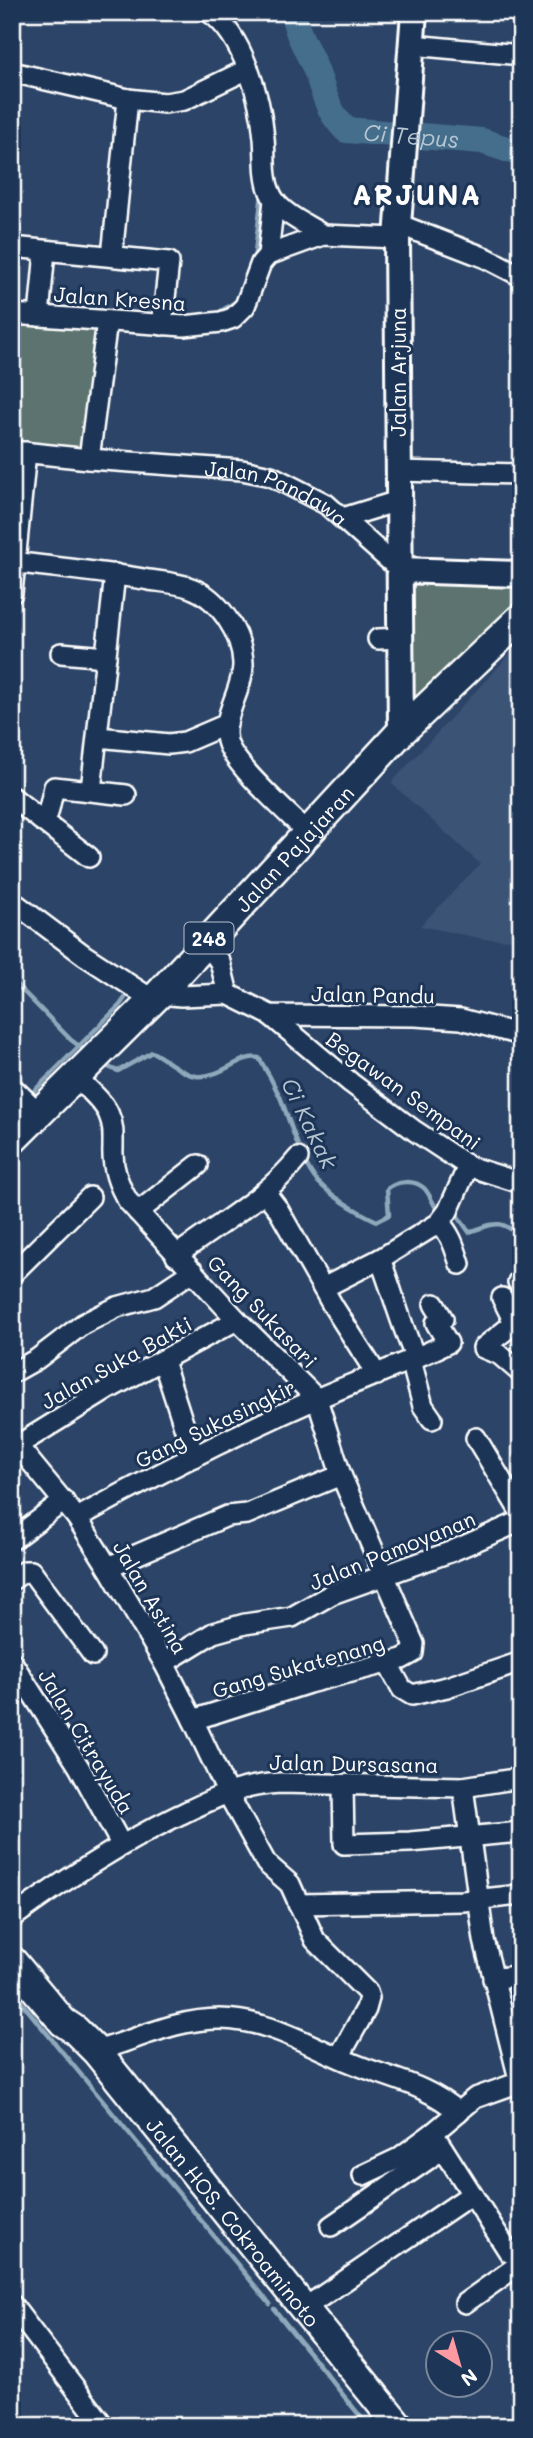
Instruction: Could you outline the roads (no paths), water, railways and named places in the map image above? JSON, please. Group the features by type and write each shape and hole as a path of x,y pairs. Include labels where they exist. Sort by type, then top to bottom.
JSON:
{"highway":[{"name":"Jalan Pajajaran","path":"12,1140 156,997 401,732 521,618"},
{"name":"Jalan HOS. Cokroaminoto","path":"12,1961 63,2022 96,2051 399,2426"},
{"name":"Jalan HOS. Cokroaminoto","path":"63,2022 74,2047 85,2061 381,2426"}],"main road":[{"name":"Jalan Arjuna","path":"401,732 389,638 400,570 397,471 397,231 414,12"},
{"path":"400,570 521,574"}],"street":[{"path":"209,12 229,32 248,69 261,110 268,186 274,200 323,235"},
{"path":"412,45 521,55"},
{"path":"12,72 128,99 176,103 248,69"},
{"path":"112,256 128,99"},
{"path":"274,200 268,255 323,235 397,231 486,258 521,276"},
{"path":"12,247 169,262 162,325"},
{"path":"39,316 45,251"},
{"name":"Jalan Kresna","path":"12,314 196,326 233,318 249,300 261,263 268,255"},
{"path":"89,459 107,321"},
{"path":"12,593 19,452"},
{"name":"Jalan Pandawa","path":"19,452 242,470 271,476 326,504 400,570"},
{"path":"397,471 521,474"},
{"path":"343,519 398,501"},
{"path":"14,563 116,574 191,587 210,599 229,622 239,643 243,663 242,678 227,724 227,741 238,761 307,832"},
{"path":"91,790 116,574"},
{"path":"61,653 106,657"},
{"path":"98,737 169,744 186,742 227,724"},
{"path":"41,820 48,813 54,787 125,795"},
{"path":"12,797 89,857"},
{"path":"12,901 84,955 156,997"},
{"path":"206,942 220,962 228,994"},
{"name":"Jalan Pandu","path":"156,997 228,994 270,1015 461,1019 521,1035"},
{"name":"Begawan Sempani","path":"270,1015 351,1083 468,1167 521,1183"},
{"name":"Gang Sukasari","path":"76,1077 109,1112 115,1135 114,1163 118,1183 128,1201 237,1320 317,1399"},
{"path":"12,1087 40,1114"},
{"name":"Gang Sukasari","path":"176,1256 279,1181 298,1158"},
{"path":"138,1212 198,1165"},
{"path":"323,1288 380,1259 443,1218 468,1167"},
{"path":"265,1192 377,1375"},
{"path":"12,1274 90,1197"},
{"path":"443,1218 444,1227 452,1240 460,1264"},
{"path":"380,1259 413,1359 423,1406 432,1419"},
{"path":"12,1373 37,1359 83,1324 117,1307 154,1297 193,1271"},
{"path":"502,1298 517,1320 483,1348 500,1355 521,1373"},
{"path":"317,1399 448,1343 436,1323 443,1319 434,1304"},
{"name":"Jalan Suka Bakti","path":"15,1442 237,1320"},
{"path":"163,1361 194,1457"},
{"name":"Gang Sukasingkir","path":"77,1518 194,1457 317,1399 341,1475 385,1575"},
{"path":"476,1438 521,1513"},
{"name":"Jalan Astina","path":"15,1442 77,1518 108,1567 164,1663 227,1792 268,1866 288,1880 315,1941 367,1992 369,1997 366,2009 339,2057"},
{"path":"108,1567 227,1516 247,1514 341,1475"},
{"path":"12,1540 64,1501"},
{"name":"Jalan Pamoyanan","path":"164,1663 213,1633 245,1624 292,1617 332,1594 450,1552 521,1521"},
{"path":"12,1580 25,1571 32,1571 93,1655"},
{"name":"Gang Sukatenang","path":"193,1720 309,1683 410,1656 415,1648 385,1575"},
{"name":"Jalan Citrayuda","path":"12,1662 79,1767 121,1844"},
{"path":"388,1664 402,1689 412,1695 447,1687 521,1662"},
{"name":"Jalan Dursasana","path":"12,1918 121,1844 227,1792 268,1784 463,1787 521,1778"},
{"path":"343,1785 344,1844 471,1838 521,1832"},
{"path":"331,2226 438,2141 458,2112 475,2098 520,2085 517,2053 493,1979 478,1901 463,1787"},
{"path":"298,1904 478,1901 521,1895"},
{"path":"493,1979 521,1975"},
{"path":"96,2051 180,2023 239,2020 262,2025 438,2095 458,2112"},
{"path":"363,2175 438,2141"},
{"path":"438,2141 509,2252 519,2261 465,2303"},
{"path":"303,2309 472,2194"},
{"path":"12,2305 104,2426"}],"waterway":[{"name":"Ci Tepus","path":"293,12 299,34 327,101 346,130 482,141 521,154"},
{"path":"254,261 262,193"},
{"path":"215,315 237,301"},
{"name":"Ci Kakak","path":"12,980 82,1048"},
{"name":"Ci Kakak","path":"30,1095 120,1005 127,995 125,989"},
{"name":"Ci Kakak","path":"108,1067 118,1071 152,1052 185,1072 205,1076 245,1060 259,1058 280,1097 306,1164 325,1188 346,1204 377,1221 389,1215 387,1189 400,1183 420,1185 436,1208 442,1210"},
{"path":"12,1112 16,1108"},
{"name":"Ci Kakak","path":"454,1214 469,1232 496,1224 508,1227 521,1238"},
{"path":"12,1991 270,2304"},
{"path":"274,2309 368,2426"}],"district":[{"name":"ARJUNA","path":"417,194"}]}
